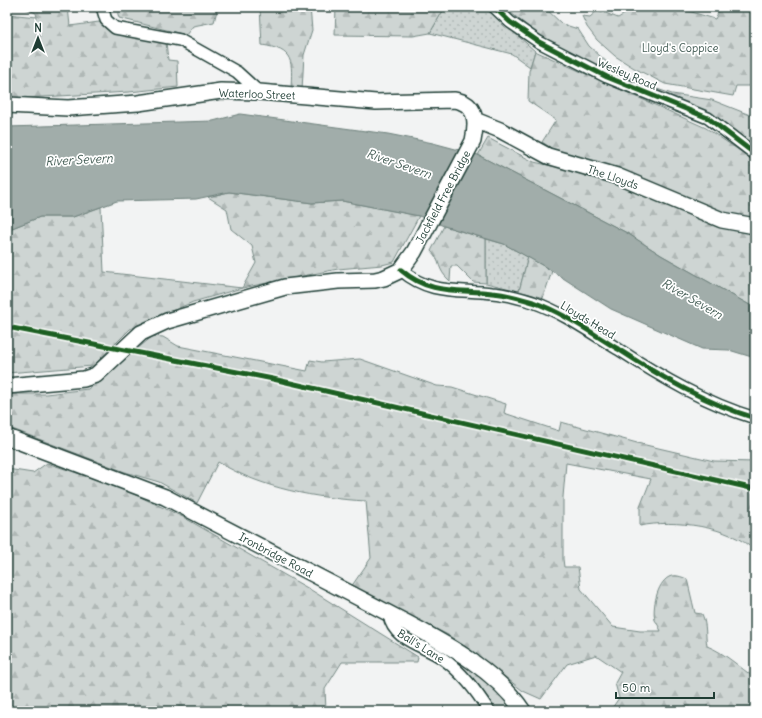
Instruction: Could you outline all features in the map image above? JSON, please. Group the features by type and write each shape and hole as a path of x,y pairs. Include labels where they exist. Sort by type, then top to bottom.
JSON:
{"main road":[{"name":"Waterloo Street","path":"7,105 68,108 144,102 221,91 259,92 376,102 454,100 463,101 469,105 475,128 473,141"},
{"name":"The Lloyds","path":"474,120 500,130 548,156 617,176 722,220 755,226"},
{"name":"Jackfield Free Bridge","path":"401,270 414,252 473,141"},
{"path":"7,386 84,379 96,375 141,333 167,321 266,292 304,284 375,280 384,278 401,270"},
{"name":"Ironbridge Road","path":"7,437 165,497 389,616 444,643 492,676 514,698 523,711"}],"street":[{"path":"102,7 106,20 114,28 180,40 237,72 259,92"},
{"name":"Wesley Road","path":"494,7 510,22 538,42 607,77 708,118 755,154"},
{"name":"Lloyds Head","path":"401,270 419,283 433,288 459,292 508,295 546,307 564,315 694,395 719,406 755,418"},
{"name":"Ball's Lane","path":"389,616 391,625 398,633 441,658 462,675 478,693 489,711"}],"green space":[{"path":"22,7 68,7 70,26 99,22 112,31 166,42 168,60 177,61 178,87 129,92 7,99 7,84 13,76 7,72 7,14 37,17 36,13"},
{"path":"116,7 218,7 214,22 193,26 186,35 119,18"},
{"path":"260,7 310,7 312,30 304,55 302,90 291,90 292,71 289,58 286,54 273,47 262,45"},
{"path":"336,7 445,7 430,33 413,36 335,35"},
{"path":"445,7 485,7 535,51 530,67 512,54 430,33"},
{"path":"516,7 544,7 562,24 578,29 589,46 610,65 607,72 544,39 511,13"},
{"name":"Lloyd's Coppice","path":"650,7 675,7 715,19 721,7 755,7 755,86 736,86 733,96 665,84 615,56 597,40 587,27 582,16 590,17 598,10 618,18 631,10 648,11"},
{"path":"535,51 706,128 755,161 755,308 661,255 627,233 478,155 488,138 534,162 552,166 557,152 542,142 556,120 528,101 529,71"},
{"name":"Lloyd's Coppice","path":"620,73 648,86 672,94 712,100 755,117 755,148 616,77"},
{"path":"229,192 312,203 342,201 419,216 394,262 382,265 338,269 242,288 256,263 252,246 231,229 227,209 208,197"},
{"path":"101,207 104,272 242,288 193,302 130,329 93,366 7,373 7,230 40,217 73,217"},
{"path":"444,226 486,239 486,283 473,282 457,266 451,266 450,281 443,273 437,259 431,251"},
{"path":"486,239 504,244 528,257 519,291 486,283"},
{"path":"528,257 552,271 543,298 519,291"},
{"path":"153,336 163,337 178,346 307,371 310,360 322,362 360,359 437,386 452,387 506,404 504,413 559,431 561,422 637,443 714,461 755,462 755,551 745,542 717,530 701,526 669,523 640,526 640,507 651,479 566,463 563,497 563,559 564,567 578,567 581,589 613,627 640,631 661,631 655,620 654,609 656,596 661,585 671,576 687,579 695,613 702,614 704,618 707,646 726,656 755,678 755,702 749,711 610,711 619,698 615,683 621,672 596,655 567,664 541,699 523,691 476,654 448,635 351,587 371,558 366,501 347,500 309,494 271,485 253,479 218,462 197,503 159,482 125,472 7,427 7,394 46,394 88,389"},
{"path":"47,463 119,487 183,517 311,590 418,657 417,662 342,662 325,689 326,711 7,711 7,551 12,547 7,525 7,469 33,473"},
{"path":"412,634 468,667 492,686 515,711 481,711 479,707 491,702 478,684 457,663"}],"water":[{"name":"River Severn","path":"240,114 388,134 433,143 478,155 627,233 661,255 755,308 755,358 729,350 702,349 611,309 549,269 504,244 444,226 419,216 342,201 312,203 229,192 196,199 117,201 73,217 40,217 7,230 7,127 213,121"}],"cycle path":[{"path":"494,7 510,22 539,42 607,77 708,118 755,154"},
{"path":"401,270 423,284 433,287 455,291 502,294 544,306 577,323 684,388 719,405 755,418"},
{"path":"7,327 273,379 755,489"}]}
